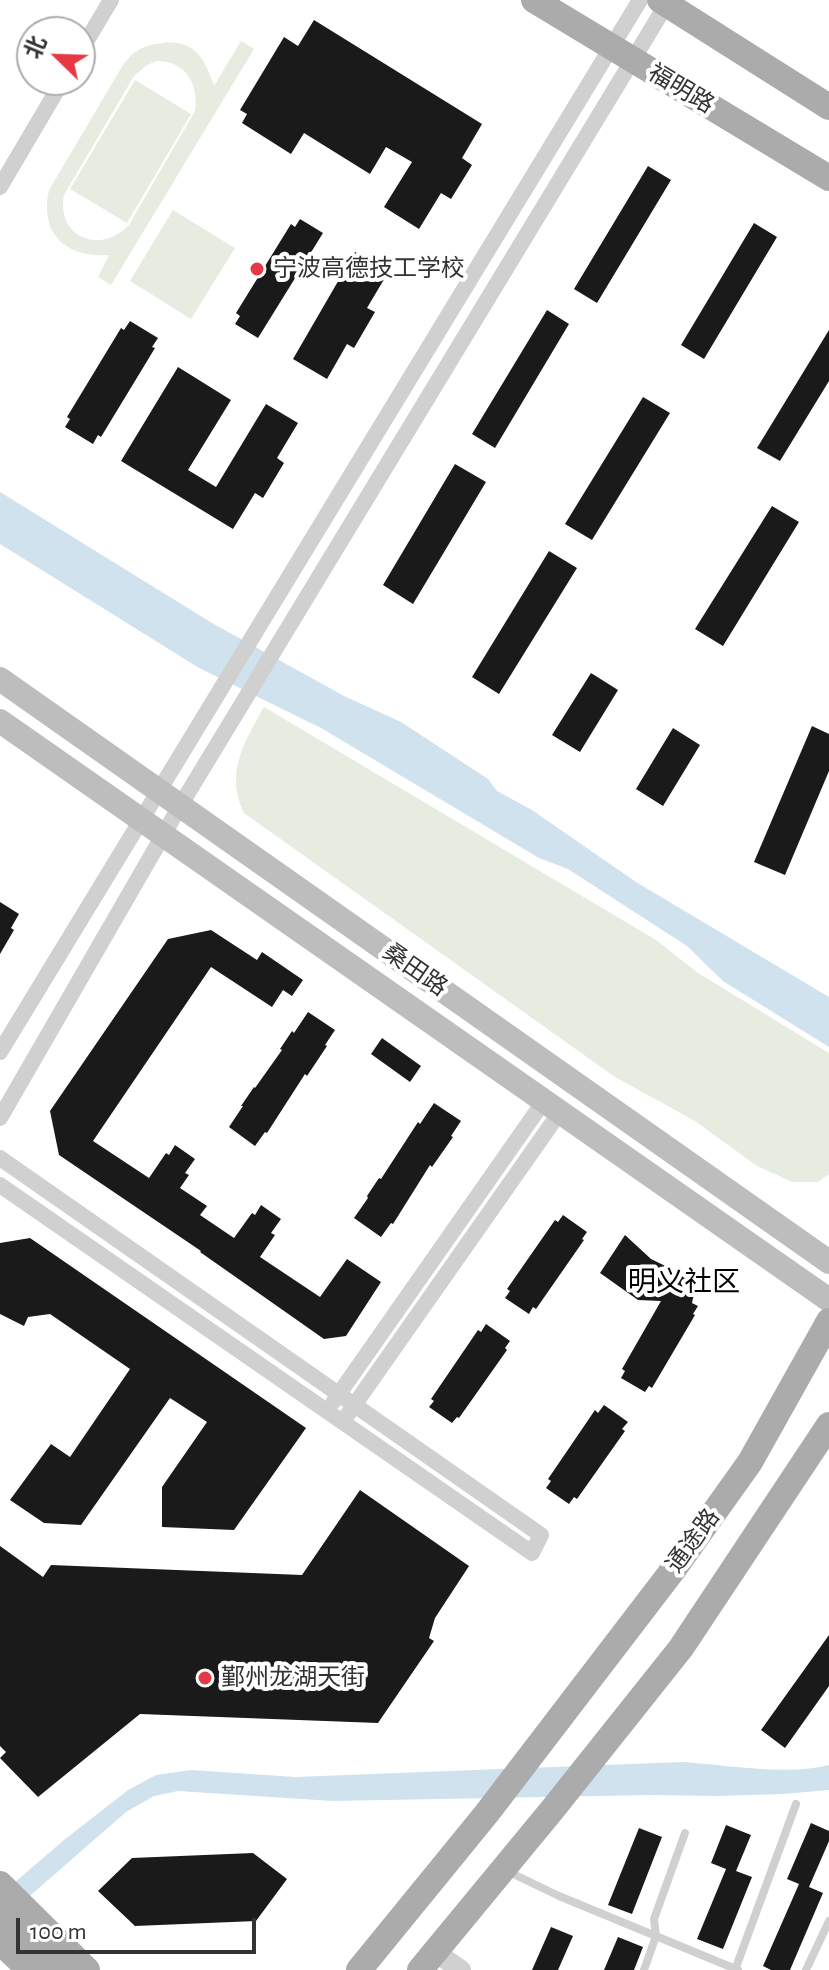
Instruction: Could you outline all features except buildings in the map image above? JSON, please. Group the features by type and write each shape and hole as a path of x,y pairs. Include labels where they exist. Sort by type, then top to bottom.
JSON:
{"main road":[{"name":"福明路","path":"534,0 829,178"},
{"path":"665,1 829,107"},
{"name":"桑田路","path":"0,679 829,1262"},
{"name":"桑田路","path":"0,721 829,1300"},
{"name":"通途路","path":"359,1967 487,1813 676,1566 750,1462 829,1321"},
{"name":"通途路","path":"504,1869 681,1648 829,1425"},
{"path":"427,1961 504,1869"},
{"path":"0,1884 51,1962"},
{"path":"0,1913 51,1962"},
{"path":"0,1942 51,1962 87,1970"}],"street":[{"path":"96,25 111,0"},
{"path":"0,1118 622,54 640,0"},
{"path":"0,1052 258,626 622,54 665,1"},
{"path":"0,187 54,96"},
{"path":"327,1412 552,1107"},
{"path":"342,1422 552,1107"},
{"path":"0,1158 541,1535 532,1553 0,1185"},
{"path":"427,1961 461,1970"}],"lane":[{"path":"504,1869 559,1896 736,1970 796,1804"},
{"path":"644,1970 656,1936 654,1919 685,1833"},
{"path":"806,1970 829,1921"}],"shaded area":[{"path":"241,41 254,49 111,285 98,277 109,255 94,255 68,247 52,231 47,206 49,190 123,65 137,51 167,42 187,46 206,65 214,86","holes":["157,61 176,65 188,76 195,92 195,111 129,225 106,239 83,237 67,222 63,210 64,195 134,76 147,65"]},
{"path":"135,80 191,114 127,223 70,189"},
{"path":"173,210 235,248 191,319 130,281"},
{"path":"264,707 656,940 698,973 829,1053 829,1174 818,1182 792,1182 757,1166 695,1121 615,1077 244,813 236,784 239,758"}],"water":[{"path":"0,492 212,623 344,696 401,722 488,779 497,791 532,810 636,882 829,997 829,1047 723,981 687,946 568,869 539,858 321,728 199,668 0,544"},
{"path":"683,1762 776,1770 829,1765 829,1790 718,1796 333,1801 178,1791 154,1796 126,1812 0,1922 0,1895 128,1790 156,1775 191,1770 295,1777"}],"place":[{"name":"宁波高德技工学校","path":"257,269"},
{"name":"鄞州龙湖天街","path":"205,1678"}],"district":[{"name":"明义社区","path":"684,1283"}]}
